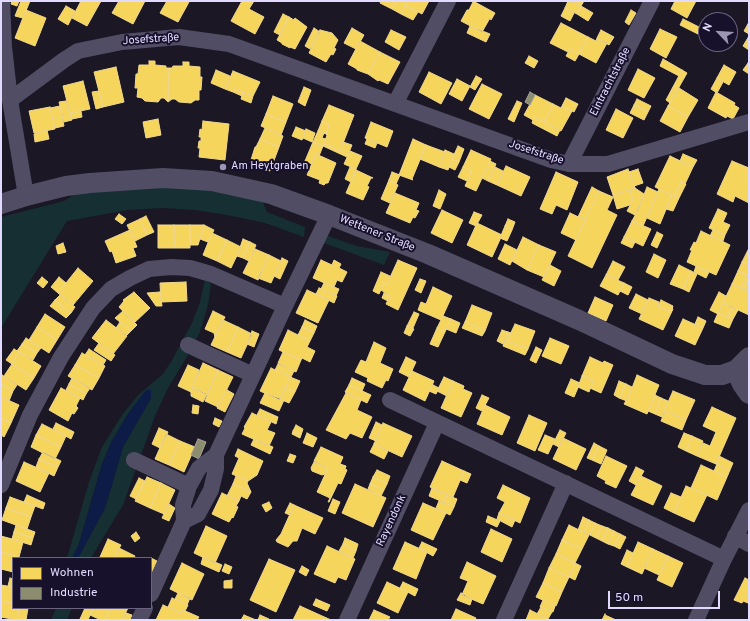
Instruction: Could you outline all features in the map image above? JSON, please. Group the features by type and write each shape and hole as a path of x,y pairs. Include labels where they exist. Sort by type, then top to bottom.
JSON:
{"street":[{"path":"2,1 4,47 10,100 26,196"},
{"path":"395,104 448,1"},
{"name":"Eintrachtstraße","path":"569,164 652,1"},
{"name":"Josefstraße","path":"10,100 78,51 122,42 179,37 229,44 551,160 569,164 608,164 749,122"},
{"name":"Wettener Straße","path":"1,204 66,186 163,178 212,181 271,194 330,215 428,254 579,320 672,364 706,375 722,375 742,364"},
{"path":"184,521 198,514 211,490 216,469 216,455 285,306 330,215"},
{"path":"1,485 30,415 61,357 93,308 110,289 149,269 171,267 190,268 211,274 285,306"},
{"path":"188,345 253,375"},
{"path":"742,364 742,384 749,394"},
{"path":"390,400 724,558"},
{"name":"Rayendonk","path":"347,620 437,423"},
{"path":"152,592 184,521 183,505 189,486 199,468 216,455"},
{"path":"134,460 189,486"},
{"path":"504,620 566,483"},
{"path":"696,620 724,558 742,540 749,510"},
{"path":"139,620 144,609"}],"green space":[{"path":"159,185 211,189 263,202 267,212 305,227 304,237 265,223 195,210 163,208 128,210 67,221 1,328 1,217 64,201 83,189"},
{"path":"328,236 357,246 390,252 384,265 321,242"},
{"path":"205,279 211,284 208,305 200,332 168,388 155,416 123,505 92,557 79,557 105,508 123,447 151,398 151,390 146,391 128,414 112,441 102,464 79,544 72,557 67,557 89,482 102,447 122,415 138,395 163,374 192,323 200,302"},
{"path":"56,609 72,609 67,620 51,620"}],"water":[{"path":"146,390 151,390 151,398 123,447 105,508 79,557 72,557 79,544 102,464 112,441 128,414"}],"building: Wohnen":[{"path":"12,1 19,1 17,6 11,4"},
{"path":"21,1 30,1 23,18 15,16"},
{"path":"81,1 101,1 87,26 72,18"},
{"path":"119,1 145,1 133,24 112,13"},
{"path":"167,1 189,2 178,22 160,13"},
{"path":"242,1 254,1 249,9 264,17 255,34 231,21"},
{"path":"381,1 397,1 392,9 380,3"},
{"path":"397,1 407,1 401,14 392,9"},
{"path":"407,1 429,1 422,14 405,5"},
{"path":"473,1 495,13 491,20 490,18 482,32 461,21 467,10 469,10"},
{"path":"568,1 581,6 577,14 565,8"},
{"path":"570,1 584,1 581,6"},
{"path":"675,1 696,1 687,18 671,9"},
{"path":"405,5 418,12 413,20 401,14"},
{"path":"66,6 75,11 68,25 58,19"},
{"path":"581,6 593,13 588,21 577,14"},
{"path":"565,8 574,13 570,21 561,16"},
{"path":"26,10 46,18 35,46 15,38"},
{"path":"631,10 636,13 629,25 625,22"},
{"path":"283,14 289,17 280,35 274,32"},
{"path":"289,17 294,20 295,18 307,27 295,49 282,44 277,40"},
{"path":"683,19 698,26 698,34 680,25"},
{"path":"749,22 749,34 744,31"},
{"path":"561,23 588,37 579,54 570,49 568,52 550,43"},
{"path":"470,26 490,34 486,42 467,33"},
{"path":"314,28 320,32 310,49 305,46"},
{"path":"352,28 364,35 356,49 344,43"},
{"path":"660,29 677,37 666,58 650,49"},
{"path":"320,30 332,33 338,40 334,48 336,49 333,55 331,54 326,62 309,53"},
{"path":"391,30 406,37 399,50 385,42"},
{"path":"601,30 614,37 609,45 597,38"},
{"path":"749,36 749,50 743,46"},
{"path":"588,37 596,41 597,38 607,43 596,63 579,54"},
{"path":"360,41 380,52 368,74 357,70 348,64"},
{"path":"570,49 579,54 575,61 566,56"},
{"path":"380,52 400,62 388,84 379,80 378,81 368,74"},
{"path":"529,56 538,61 534,68 525,63"},
{"path":"663,59 682,70 679,76 660,66"},
{"path":"149,61 155,61 155,65 166,66 166,68 169,68 168,102 164,98 161,98 158,102 145,101 142,98 137,97 138,88 135,88 136,74 138,74 139,65 149,65"},
{"path":"183,62 189,62 189,66 200,67 200,77 202,77 201,90 199,90 199,100 195,100 191,103 179,102 172,99 168,102 169,68 172,68 173,66 183,66"},
{"path":"748,63 749,64 749,74 743,70"},
{"path":"724,65 736,72 729,85 717,78"},
{"path":"116,67 124,102 103,107 94,72"},
{"path":"638,69 655,78 644,98 628,90"},
{"path":"216,70 230,76 225,89 211,83"},
{"path":"682,70 687,73 670,103 666,100"},
{"path":"233,71 260,82 253,96 234,89 233,92 225,89"},
{"path":"429,72 452,83 441,104 419,92"},
{"path":"476,76 482,79 475,90 470,87"},
{"path":"717,78 723,82 717,93 711,89"},
{"path":"457,79 470,86 462,101 449,94"},
{"path":"83,81 90,109 70,113 63,86"},
{"path":"482,84 502,94 489,119 469,109"},
{"path":"304,87 311,90 305,106 298,102"},
{"path":"679,88 698,100 688,117 668,106"},
{"path":"234,89 243,92 242,96 233,92"},
{"path":"99,91 103,107 96,109 92,92"},
{"path":"243,92 253,96 251,103 241,99"},
{"path":"716,92 735,103 734,105 739,108 733,119 727,116 726,118 708,108"},
{"path":"535,95 553,104 544,122 534,117 533,120 524,115"},
{"path":"273,96 293,104 286,122 266,114"},
{"path":"566,98 578,104 574,112 562,106"},
{"path":"637,99 651,106 648,112 634,105"},
{"path":"66,101 72,120 64,122 59,102"},
{"path":"517,101 522,103 514,122 508,119"},
{"path":"553,104 561,108 562,106 572,111 561,131 544,122"},
{"path":"329,105 354,115 340,151 324,144 329,125 322,121"},
{"path":"634,105 648,112 644,120 630,113"},
{"path":"60,106 64,126 55,128 50,108"},
{"path":"668,106 688,117 680,132 660,121"},
{"path":"50,107 55,129 34,133 29,111"},
{"path":"616,109 633,118 623,138 606,130"},
{"path":"81,111 82,117 72,119 70,113"},
{"path":"266,114 286,122 281,135 261,126"},
{"path":"534,117 560,130 557,136 532,123"},
{"path":"158,119 161,135 146,138 143,122"},
{"path":"203,121 229,124 225,160 199,157 200,148 198,148 201,137 199,137 200,129 202,130"},
{"path":"322,121 329,125 326,134 318,131"},
{"path":"371,122 393,131 387,147 365,138"},
{"path":"296,127 306,131 302,140 292,136"},
{"path":"265,128 283,136 279,147 260,139"},
{"path":"306,129 315,133 312,142 303,138"},
{"path":"47,130 49,139 35,142 34,134"},
{"path":"318,131 324,133 322,138 326,139 323,146 313,142"},
{"path":"260,139 279,147 270,171 250,163 255,147"},
{"path":"367,139 377,143 375,148 365,144"},
{"path":"413,139 426,145 412,179 413,180 399,175"},
{"path":"313,142 323,146 319,156 316,154 312,164 305,161"},
{"path":"343,142 352,145 347,157 323,146 324,144 340,151"},
{"path":"426,145 445,152 439,167 420,159"},
{"path":"458,146 464,149 459,162 452,159"},
{"path":"445,150 454,154 448,170 439,167"},
{"path":"471,150 491,159 476,191 465,186 472,171 463,167"},
{"path":"350,151 362,156 356,169 344,164"},
{"path":"316,154 336,163 328,183 324,185 319,183 320,180 307,175"},
{"path":"683,154 697,160 693,167 680,161"},
{"path":"670,156 693,167 685,184 681,182 674,196 655,187"},
{"path":"452,159 459,162 455,170 449,167"},
{"path":"490,161 496,164 488,181 482,178"},
{"path":"732,161 749,168 749,203 735,196 733,202 717,194"},
{"path":"506,166 530,177 521,196 497,185"},
{"path":"350,167 356,169 351,182 345,179"},
{"path":"463,167 472,171 467,181 458,177"},
{"path":"495,167 503,171 497,185 488,181"},
{"path":"628,169 635,188 613,195 607,177"},
{"path":"638,169 643,183 634,186 629,172"},
{"path":"356,170 373,178 371,178 367,186 369,187 363,200 346,193"},
{"path":"392,172 400,175 396,184 389,180"},
{"path":"556,172 578,182 567,210 556,205 552,214 540,209"},
{"path":"389,180 398,185 390,203 381,199"},
{"path":"681,182 686,184 679,198 674,196"},
{"path":"592,187 599,191 585,220 578,217"},
{"path":"647,187 658,192 643,226 632,221"},
{"path":"635,188 644,194 635,215 627,211 633,200 630,190"},
{"path":"659,189 672,195 660,224 647,218"},
{"path":"439,190 446,194 440,209 433,206"},
{"path":"630,190 633,200 630,205 617,209 613,195"},
{"path":"599,191 613,197 607,210 617,215 592,268 568,256"},
{"path":"395,193 419,203 416,210 419,211 410,223 386,213"},
{"path":"672,195 679,198 673,211 666,209"},
{"path":"718,209 727,213 723,222 730,225 725,235 709,228"},
{"path":"442,210 463,220 452,243 431,233"},
{"path":"474,212 482,215 476,226 469,223"},
{"path":"570,213 585,220 576,240 561,233"},
{"path":"119,214 126,219 122,224 115,219"},
{"path":"146,216 154,232 147,235 140,219"},
{"path":"140,219 147,235 135,241 127,225"},
{"path":"508,219 515,222 512,230 505,226"},
{"path":"632,221 651,229 643,246 624,237"},
{"path":"477,223 502,235 492,257 467,245"},
{"path":"158,225 174,225 175,248 158,248"},
{"path":"174,225 190,225 190,248 175,248"},
{"path":"190,225 204,225 198,245 190,245"},
{"path":"204,225 214,230 208,242 200,239"},
{"path":"505,226 512,230 507,241 500,238"},
{"path":"130,230 137,247 133,248 136,256 116,263 112,251 110,252 105,241"},
{"path":"713,230 725,235 723,241 710,236"},
{"path":"701,231 730,245 716,275 687,262 692,250 690,250 694,242 696,243"},
{"path":"657,232 663,235 657,248 651,245"},
{"path":"212,233 227,240 217,261 203,255"},
{"path":"523,237 539,245 527,270 512,261"},
{"path":"624,237 635,242 632,248 621,243"},
{"path":"243,239 250,242 243,258 237,256"},
{"path":"227,240 241,247 231,268 217,261"},
{"path":"250,242 256,245 249,261 243,258"},
{"path":"63,243 66,252 58,254 56,246"},
{"path":"505,244 517,250 510,265 498,259"},
{"path":"539,245 556,252 544,277 527,270"},
{"path":"749,248 749,265 742,262"},
{"path":"255,249 269,255 258,280 243,273"},
{"path":"654,254 666,260 658,278 646,272"},
{"path":"269,255 281,261 271,283 258,278"},
{"path":"282,258 288,261 280,279 274,276"},
{"path":"321,260 332,265 334,260 341,264 339,268 347,272 342,282 337,280 334,287 313,278"},
{"path":"398,260 417,268 398,310 386,304 390,296 381,290 384,283 387,284"},
{"path":"613,261 625,267 618,280 606,275"},
{"path":"742,262 749,265 747,275 738,271"},
{"path":"550,265 561,271 554,286 542,280"},
{"path":"679,265 691,271 683,289 670,284"},
{"path":"696,266 709,272 706,278 694,272"},
{"path":"78,268 93,281 73,305 58,293"},
{"path":"749,270 749,278 744,289 741,288"},
{"path":"691,271 697,274 689,292 683,289"},
{"path":"738,271 747,275 741,288 732,284"},
{"path":"381,272 390,276 387,284 384,283 379,294 373,291"},
{"path":"606,275 624,283 618,295 600,286"},
{"path":"42,277 48,282 43,288 37,283"},
{"path":"59,277 66,283 58,293 51,287"},
{"path":"749,278 749,292 744,289"},
{"path":"420,279 426,281 421,293 415,290"},
{"path":"186,282 187,301 161,302 160,283"},
{"path":"324,283 339,289 336,296 321,289"},
{"path":"624,283 632,287 628,295 620,291"},
{"path":"732,284 749,292 749,315 723,303"},
{"path":"433,287 452,296 441,320 418,310 421,302 426,304"},
{"path":"319,288 337,296 334,303 316,294"},
{"path":"307,290 329,300 318,323 296,313"},
{"path":"134,292 150,308 134,323 119,307 124,301 123,300"},
{"path":"160,292 162,306 156,306 147,293"},
{"path":"719,292 726,296 718,314 710,310"},
{"path":"384,293 390,296 388,301 382,298"},
{"path":"636,294 648,300 642,314 629,308"},
{"path":"60,295 75,307 71,313 55,300"},
{"path":"595,297 613,305 606,321 588,313"},
{"path":"649,298 659,302 658,306 671,312 672,308 673,309 663,330 639,319"},
{"path":"55,300 71,313 66,318 50,306"},
{"path":"661,300 673,306 671,312 658,306"},
{"path":"723,303 732,308 728,317 718,313"},
{"path":"472,305 492,313 485,331 465,322"},
{"path":"732,308 738,310 733,319 728,317"},
{"path":"123,311 137,325 131,331 115,318"},
{"path":"213,311 225,317 215,337 214,333 205,329"},
{"path":"414,312 419,314 413,328 407,326"},
{"path":"718,313 733,319 729,328 714,322"},
{"path":"45,314 65,327 57,340 37,327"},
{"path":"443,316 451,319 445,332 437,328"},
{"path":"698,317 706,321 703,328 695,324"},
{"path":"451,319 460,323 456,333 446,329"},
{"path":"683,319 703,328 695,345 675,336"},
{"path":"106,320 127,336 113,354 92,338"},
{"path":"223,320 238,327 227,352 211,345"},
{"path":"305,320 317,326 314,333 302,327"},
{"path":"120,322 131,331 126,336 116,328"},
{"path":"465,322 485,331 482,336 462,328"},
{"path":"515,324 535,331 528,349 507,341"},
{"path":"407,326 414,329 410,336 404,333"},
{"path":"37,327 57,340 49,353 29,340"},
{"path":"238,327 252,334 241,358 227,352"},
{"path":"302,327 314,333 310,341 298,335"},
{"path":"437,328 445,332 438,347 430,344"},
{"path":"288,330 310,341 307,347 315,351 310,362 302,358 301,360 279,350"},
{"path":"502,330 508,332 503,344 497,341"},
{"path":"252,331 259,334 254,347 247,344"},
{"path":"508,332 511,333 507,341 528,349 525,355 503,346"},
{"path":"26,338 41,348 37,353 22,344"},
{"path":"550,338 569,346 561,364 542,356"},
{"path":"374,342 386,348 380,363 393,369 388,381 386,380 382,388 367,381 368,378 355,372 361,360 366,362"},
{"path":"99,343 115,355 111,361 94,350"},
{"path":"22,344 37,353 33,360 17,351"},
{"path":"536,347 542,350 536,363 530,360"},
{"path":"14,349 19,352 12,364 6,360"},
{"path":"89,349 106,360 103,365 85,355"},
{"path":"19,352 41,366 34,378 12,364"},
{"path":"283,352 301,360 296,372 278,363"},
{"path":"82,353 105,366 99,378 75,365"},
{"path":"406,357 416,362 409,377 399,372"},
{"path":"590,357 603,363 604,361 613,365 601,393 590,388 593,381 582,376"},
{"path":"203,363 218,370 207,395 192,388"},
{"path":"12,364 34,378 26,390 4,376"},
{"path":"278,364 294,371 291,377 275,370"},
{"path":"75,365 99,378 92,390 68,376"},
{"path":"188,365 199,370 191,392 178,386"},
{"path":"271,368 290,377 280,400 260,391"},
{"path":"218,370 233,377 218,407 205,401"},
{"path":"412,371 434,381 425,401 403,390"},
{"path":"2,375 17,385 13,391 1,384"},
{"path":"637,375 659,385 647,414 624,404 629,396"},
{"path":"582,376 593,381 589,392 578,387"},
{"path":"290,377 300,381 295,392 285,388"},
{"path":"444,377 453,381 447,396 437,391"},
{"path":"72,378 90,388 86,394 69,384"},
{"path":"352,378 365,384 362,391 349,385"},
{"path":"571,379 580,383 574,397 565,393"},
{"path":"453,381 464,386 463,389 472,393 461,417 441,408"},
{"path":"619,381 626,384 619,398 614,395"},
{"path":"1,384 13,391 9,401 1,397"},
{"path":"69,384 86,394 83,400 66,390"},
{"path":"626,384 632,387 627,401 619,398"},
{"path":"349,385 371,395 367,403 345,392"},
{"path":"433,385 439,388 436,394 429,391"},
{"path":"61,388 80,398 76,406 78,408 74,414 72,413 68,421 49,410"},
{"path":"193,388 207,394 203,402 191,396"},
{"path":"285,388 295,392 289,403 280,399"},
{"path":"227,390 234,394 225,412 217,408"},
{"path":"673,391 695,400 686,420 664,411"},
{"path":"265,393 284,400 279,411 260,403"},
{"path":"346,393 361,400 357,410 372,417 362,438 350,433 346,439 326,430"},
{"path":"482,395 489,398 482,411 476,408"},
{"path":"655,395 661,398 655,414 648,411"},
{"path":"1,397 19,405 11,423 1,418"},
{"path":"661,398 668,401 662,417 655,414"},
{"path":"193,405 199,406 198,414 192,413"},
{"path":"485,405 510,417 502,435 477,424"},
{"path":"712,407 736,418 716,464 697,456 703,443 710,446 716,432 703,426"},
{"path":"260,409 278,417 276,424 257,415"},
{"path":"665,411 686,420 682,430 661,421"},
{"path":"252,413 271,422 267,430 275,433 269,446 242,434 245,428 244,427"},
{"path":"529,415 547,423 535,451 517,443"},
{"path":"1,418 11,423 4,437 1,435"},
{"path":"215,418 222,421 219,427 213,424"},
{"path":"376,422 382,425 376,441 369,438"},
{"path":"56,423 74,432 71,439 53,429"},
{"path":"383,423 412,436 402,457 374,444"},
{"path":"42,424 66,436 61,447 36,435"},
{"path":"296,425 303,429 301,435 293,431"},
{"path":"159,428 168,432 160,448 152,444"},
{"path":"560,430 566,433 559,447 553,444"},
{"path":"293,431 301,435 300,438 292,434"},
{"path":"307,433 317,438 313,447 303,443"},
{"path":"684,433 692,436 686,451 678,447"},
{"path":"166,434 180,441 169,465 155,459"},
{"path":"36,435 61,447 55,459 31,447"},
{"path":"545,435 555,439 548,454 538,450"},
{"path":"692,436 703,441 697,456 686,451"},
{"path":"563,438 586,449 576,470 553,459"},
{"path":"254,439 273,447 270,454 251,445"},
{"path":"180,441 195,447 184,472 169,465"},
{"path":"594,443 599,446 592,460 587,458"},
{"path":"374,444 388,451 384,459 370,452"},
{"path":"599,446 607,450 601,464 592,460"},
{"path":"321,447 343,457 340,464 346,466 345,469 347,470 341,484 338,483 329,502 330,498 317,492 328,468 314,461"},
{"path":"238,449 263,461 257,475 248,481 232,474 239,458 235,456"},
{"path":"43,452 61,461 58,467 39,459"},
{"path":"290,454 296,456 293,463 287,461"},
{"path":"606,456 627,466 616,488 605,483 606,481 597,476"},
{"path":"719,456 733,463 730,470 716,464"},
{"path":"39,459 58,467 54,476 36,467"},
{"path":"442,461 464,471 453,497 430,487"},
{"path":"24,462 49,473 40,492 16,481"},
{"path":"314,462 328,468 325,474 322,475 312,471 311,468"},
{"path":"717,464 730,470 727,477 714,471"},
{"path":"701,465 727,477 717,500 691,488"},
{"path":"636,467 644,471 636,485 629,481"},
{"path":"377,470 390,476 387,484 373,477"},
{"path":"464,471 471,474 467,483 460,480"},
{"path":"236,476 248,481 247,483 251,492 233,484"},
{"path":"641,476 662,486 653,505 631,495"},
{"path":"147,477 161,483 150,508 135,501"},
{"path":"373,477 387,484 384,490 370,484"},
{"path":"139,478 145,481 136,499 130,496"},
{"path":"161,483 175,490 164,514 150,508"},
{"path":"233,484 251,492 247,499 241,496 239,501 227,496"},
{"path":"355,484 386,498 373,527 342,513"},
{"path":"370,484 384,490 381,496 368,489"},
{"path":"503,485 530,498 520,523 499,513 505,502 497,498"},
{"path":"686,486 707,495 694,522 674,513"},
{"path":"432,488 447,495 443,502 429,496"},
{"path":"222,493 239,501 233,518 232,517 229,522 212,514"},
{"path":"671,493 681,497 674,513 664,508"},
{"path":"27,495 45,503 43,509 24,502"},
{"path":"447,495 457,499 454,507 443,502"},
{"path":"10,497 35,506 31,517 6,508"},
{"path":"333,499 340,502 335,514 328,511"},
{"path":"439,501 454,507 450,515 436,508"},
{"path":"269,502 272,508 266,512 262,505"},
{"path":"290,503 294,505 290,515 285,513"},
{"path":"423,503 446,513 433,540 411,530"},
{"path":"169,504 175,508 169,521 162,518"},
{"path":"294,505 323,518 315,534 302,528 297,541 293,541 288,547 277,542 276,540 281,534"},
{"path":"6,508 31,517 27,529 2,520"},
{"path":"499,513 515,520 512,527 497,519"},
{"path":"488,516 500,521 497,527 486,522"},
{"path":"583,517 589,520 584,532 578,530"},
{"path":"589,520 595,523 590,535 584,532"},
{"path":"595,523 602,526 596,538 590,535"},
{"path":"16,525 35,532 33,538 14,532"},
{"path":"569,525 589,535 582,549 562,540"},
{"path":"206,526 227,536 215,563 194,553"},
{"path":"602,526 608,528 602,541 596,538"},
{"path":"608,528 614,531 608,544 602,541"},
{"path":"491,529 512,539 502,562 481,552"},
{"path":"614,531 620,534 614,546 608,544"},
{"path":"14,532 33,538 31,545 12,539"},
{"path":"136,532 140,538 135,542 131,536"},
{"path":"620,534 626,537 620,549 614,546"},
{"path":"1,536 23,542 19,557 1,552"},
{"path":"345,538 358,544 356,551 343,544"},
{"path":"108,539 121,545 115,557 100,557"},
{"path":"562,540 582,549 575,563 556,554"},
{"path":"405,542 427,552 416,579 393,569"},
{"path":"422,542 437,549 433,556 419,548"},
{"path":"638,542 653,549 642,574 627,567"},
{"path":"343,544 356,551 353,558 339,551"},
{"path":"327,546 355,559 346,580 338,577 335,583 314,574"},
{"path":"119,548 135,556 134,557 114,557"},
{"path":"653,549 668,556 659,575 644,568"},
{"path":"627,550 633,553 627,567 621,564"},
{"path":"1,552 19,557 12,557 12,572 1,569"},
{"path":"556,554 575,563 569,577 549,568"},
{"path":"668,556 683,563 672,587 657,580"},
{"path":"203,557 222,565 219,572 201,564"},
{"path":"152,558 157,561 152,572"},
{"path":"269,559 295,570 276,612 250,600"},
{"path":"467,562 496,576 483,604 462,595 468,581 460,578"},
{"path":"182,563 204,574 192,600 170,589"},
{"path":"575,563 581,566 575,580 569,577"},
{"path":"225,564 232,567 229,574 222,571"},
{"path":"302,566 309,570 306,576 299,572"},
{"path":"549,568 569,577 562,592 543,583"},
{"path":"10,578 12,579 12,587 8,586"},
{"path":"745,578 749,580 749,601 748,603 743,601 742,603 734,600"},
{"path":"232,580 232,588 224,588 224,581"},
{"path":"387,582 408,592 398,613 377,603"},
{"path":"403,582 418,589 415,596 400,588"},
{"path":"543,583 562,592 556,606 536,597"},
{"path":"1,585 12,587 12,603 1,601"},
{"path":"178,593 190,598 187,605 175,599"},
{"path":"461,593 472,599 470,605 457,600"},
{"path":"172,598 188,605 185,611 183,610 181,613 168,607"},
{"path":"316,599 330,605 327,611 313,605"},
{"path":"543,600 555,606 553,612 540,607"},
{"path":"1,601 12,603 12,609 19,609 17,620 1,617"},
{"path":"163,605 181,613 183,610 199,617 197,620 156,620"},
{"path":"300,606 331,620 293,620"},
{"path":"541,607 552,612 548,619 537,614"},
{"path":"19,609 28,609 26,620 17,620"},
{"path":"85,609 93,609 88,620 80,619"},
{"path":"93,609 110,609 105,620 101,620 90,615"},
{"path":"110,609 128,609 122,620 105,620"},
{"path":"456,609 476,618 475,620 451,620"},
{"path":"374,610 390,617 388,620 369,620"},
{"path":"530,610 548,619 548,620 526,620"},
{"path":"126,613 132,615 130,620 122,620"},
{"path":"244,615 256,620 241,620"},
{"path":"260,615 269,619 269,620 258,620"},
{"path":"605,615 616,620 602,620"}],"building: Industrie":[{"path":"530,92 535,95 530,105 525,102"},
{"path":"198,439 206,442 199,459 191,455"}],"place":[{"name":"Am Heytgraben","path":"223,167"}]}
